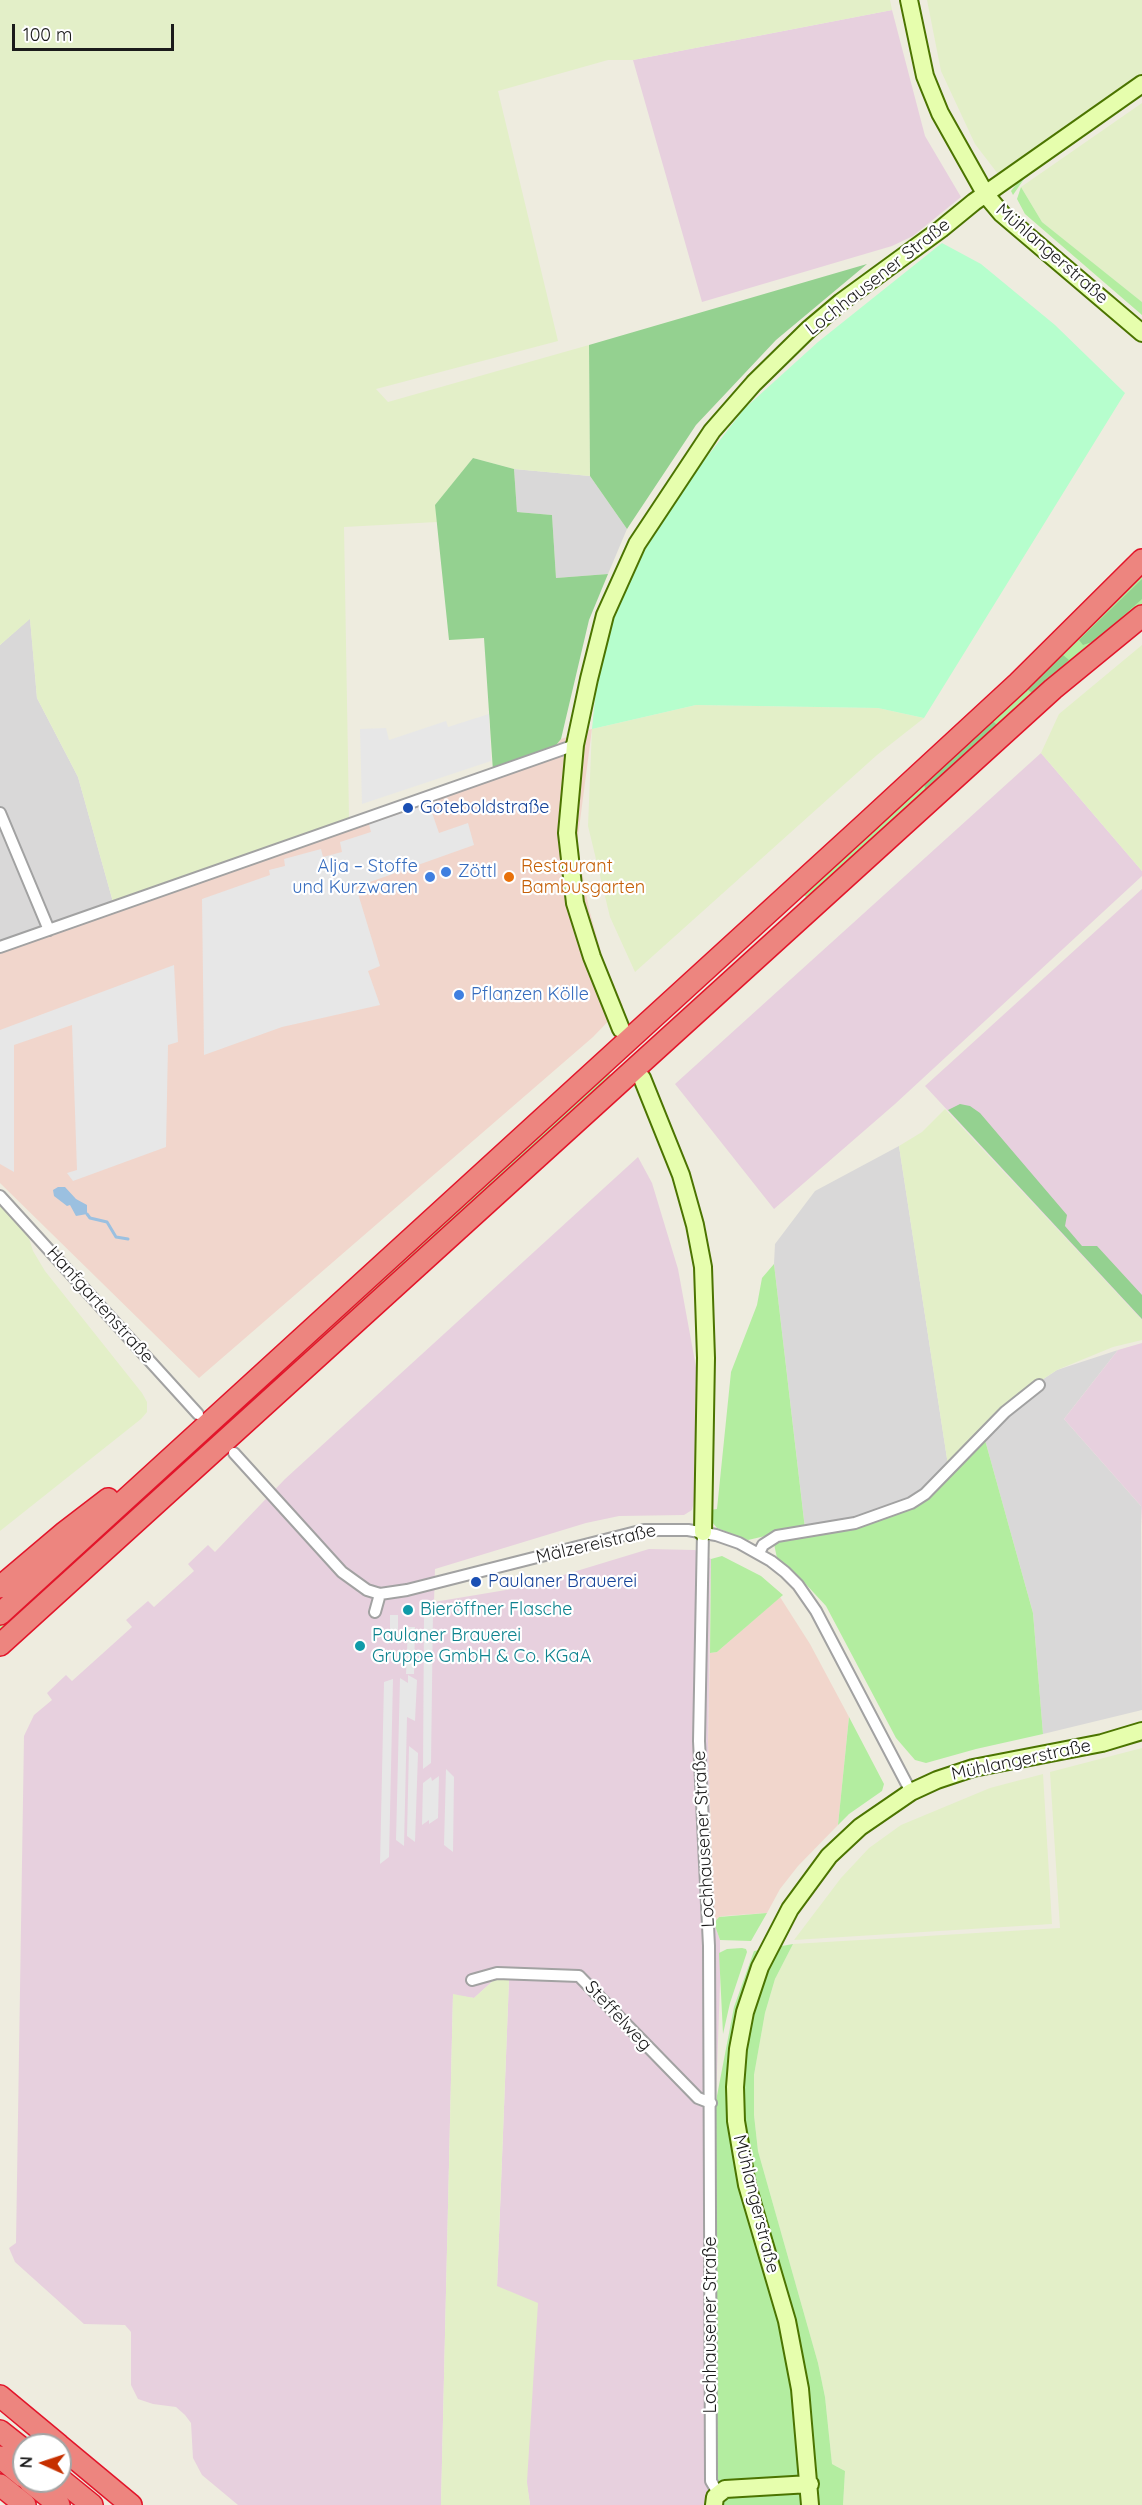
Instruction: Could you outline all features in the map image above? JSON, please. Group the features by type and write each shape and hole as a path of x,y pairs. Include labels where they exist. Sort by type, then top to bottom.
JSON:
{"highway":[{"path":"0,1614 907,786 1018,683 1142,560"},
{"path":"0,1645 1053,689 1142,616"},
{"path":"0,1587 65,1532 141,1474 160,1469"},
{"path":"0,2396 45,2433"},
{"path":"0,2431 12,2440"},
{"path":"72,2456 131,2505"},
{"path":"0,2457 12,2467"},
{"path":"0,2485 25,2505"},
{"path":"72,2489 92,2505"},
{"path":"44,2493 59,2505"}],"street":[{"name":"Mühlangerstraße","path":"909,0 925,76 942,117 986,195 1018,228 1142,333"},
{"name":"Lochhausener Straße","path":"621,1029 583,930 570,877 567,833 575,745 592,668 610,605 637,544 712,431 754,383 809,329 841,302 974,202 1142,84"},
{"path":"0,946 575,745"},
{"path":"0,813 49,930"},
{"name":"Lochhausener Straße","path":"642,1078 681,1175 695,1225 703,1267 706,1358 699,1741 709,1946 711,2481 716,2499 728,2488 810,2484"},
{"name":"Hanfgartenstraße","path":"0,1196 198,1414"},
{"path":"759,1553 763,1545 777,1536 855,1523 911,1503 925,1494 1005,1412 1039,1385"},
{"path":"234,1453 342,1572 367,1590 380,1594 375,1612"},
{"name":"Mälzereistraße","path":"380,1594 407,1590 645,1530 670,1528 703,1532 739,1543 771,1561 798,1585 816,1611 911,1792"},
{"name":"Mühlangerstraße","path":"810,2484 800,2389 787,2321 747,2185 736,2121 738,2049 745,2012 760,1967 790,1909 830,1856 861,1827 911,1792 937,1780 973,1768 1102,1743 1142,1731"},
{"name":"Steffelweg","path":"472,1980 497,1973 579,1976 698,2098 711,2103"},
{"path":"810,2484 810,2505"}],"shaded area":[{"path":"892,10 925,136 961,197 913,236 892,246 702,302 633,60"},
{"path":"514,469 590,476 627,529 608,574 556,578 552,515 517,512"},
{"path":"30,618 37,698 78,777 113,902 0,944 0,645"},
{"path":"489,714 491,761 362,804 360,729 386,728 389,740 446,721 448,727"},
{"path":"592,729 577,844 589,909 603,959 623,1006 593,1037 199,1378 0,1183 0,944 349,818 493,771 553,749 561,739"},
{"path":"1041,753 1142,871 1142,876 895,1104 774,1209 675,1084"},
{"path":"429,804 439,833 468,823 474,845 356,887 380,966 368,971 380,1005 282,1027 204,1055 202,899 270,875 269,870 285,866 284,859 321,849 323,857 342,852 340,842 371,832 369,824"},
{"path":"1142,889 1142,1320 925,1086"},
{"path":"174,965 178,1042 168,1045 166,1147 73,1181 67,1173 77,1170 72,1025 14,1045 14,1172 0,1164 0,1030"},
{"path":"899,1146 948,1465 952,1474 864,1525 806,1537 774,1264 775,1244 815,1191"},
{"name":"Paulaner Brauerei","path":"638,1157 652,1183 678,1269 696,1367 692,1510 684,1515 619,1516 586,1523 435,1569 434,1602 524,1587 649,1549 695,1550 711,1559 708,1742 714,1923 720,1940 716,2101 717,2474 712,2505 530,2505 497,2286 509,1979 495,1979 474,1998 453,1995 441,2505 238,2505 202,2475 193,2458 191,2423 185,2415 176,2407 153,2404 138,2399 131,2385 131,2332 125,2325 84,2324 15,2262 9,2248 16,2243 24,1736 34,1715 52,1700 47,1693 66,1675 72,1681 132,1627 126,1620 148,1601 154,1607 194,1571 188,1564 208,1545 215,1552 285,1479"},
{"path":"1142,1343 1142,1527 1141,1506 1064,1419 1118,1350"},
{"path":"1118,1350 1064,1419 1141,1506 1142,1710 1043,1734 1033,1613 985,1440 1022,1393 1057,1370"},
{"path":"780,1597 810,1644 849,1717 838,1825 798,1866 780,1889 767,1913 724,1916 719,1917 714,1923 708,1742 710,1653 717,1652"},
{"path":"433,1610 431,1763 423,1769 424,1615"},
{"path":"390,1615 398,1615 398,1637 390,1636"},
{"path":"408,1627 415,1627 414,1674 406,1674"},
{"path":"408,1675 417,1680 415,1721 407,1717 404,1846 396,1840 400,1678 408,1683"},
{"path":"393,1679 389,1857 380,1864 384,1682"},
{"path":"409,1746 418,1753 415,1842 407,1836"},
{"path":"446,1769 454,1777 453,1852 444,1845"},
{"path":"439,1776 438,1818 429,1824 429,1820 422,1825 423,1783 431,1777 432,1781"}],"green space":[{"path":"0,0 890,0 892,10 633,60 608,60 498,91 558,341 376,389 388,402 589,345 590,476 514,469 473,458 436,505 437,522 344,527 349,818 113,902 78,777 37,698 30,619 0,645"},
{"path":"927,0 1142,0 1142,78 998,174 975,144 941,71"},
{"path":"1142,103 1142,302 1042,222 1021,187"},
{"path":"1096,126 1024,179 1013,195 1011,191 1022,177"},
{"path":"1021,187 1042,222 1142,302 1142,315 1025,214 1017,199"},
{"path":"942,243 981,264 1055,325 1125,393 924,718 878,708 696,705 592,729 597,679 613,618 646,548 689,480 744,409 818,342"},
{"path":"867,264 776,340 696,425 627,529 590,476 589,345"},
{"path":"473,458 514,469 517,512 552,515 556,578 608,574 589,620 561,739 553,749 493,771 484,638 449,640 435,505"},
{"path":"1142,572 1142,607 810,901 800,891"},
{"path":"1142,579 1142,599 1095,641 1083,645 1079,640"},
{"path":"1142,645 1142,871 1041,753 1059,714"},
{"path":"1063,655 1069,660 1049,680 1032,693 1026,688"},
{"path":"696,705 878,708 924,718 877,755 635,972 610,917 588,826 592,729"},
{"path":"992,720 997,725 932,788 925,790 924,782"},
{"path":"607,1071 612,1077 223,1430 219,1425"},
{"path":"960,1104 970,1106 980,1113 1067,1215 1065,1226 1082,1246 1097,1246 1142,1295 1142,1319 948,1110"},
{"path":"945,1109 1142,1320 1142,1340 1113,1347 1057,1370 1022,1393 948,1465 899,1146 922,1132"},
{"path":"0,1202 27,1232 33,1251 45,1271 142,1393 147,1402 147,1412 0,1531"},
{"path":"774,1264 805,1529 748,1540 717,1528 712,1522 710,1510 717,1509 731,1372 757,1305 762,1278"},
{"path":"207,1437 212,1441 0,1634 0,1625"},
{"path":"985,1440 1033,1613 1043,1734 926,1763 915,1760 896,1738 826,1606 777,1558 774,1544 790,1537 806,1537 864,1525 952,1474"},
{"path":"722,1556 761,1576 783,1595 717,1652 710,1653 711,1559"},
{"path":"849,1717 884,1784 882,1791 849,1814 838,1825"},
{"path":"1142,1748 1142,2505 843,2505 845,2471 832,2464 825,2397 818,2363 758,2151 754,2115 754,2075 765,2013 775,1979 793,1944 1060,1928 1050,1772"},
{"path":"1043,1774 1052,1924 794,1940 841,1878 869,1848 901,1825 990,1788"},
{"path":"767,1913 751,1941 720,1940 714,1923 719,1917"},
{"path":"793,1944 775,1979 765,2013 754,2075 754,2115 758,2151 818,2363 825,2397 832,2464 845,2471 843,2505 712,2505 717,2474 716,2101 734,2007 754,1951"},
{"path":"742,1948 747,1952 730,2003 723,2034 719,1953 727,1949"},
{"path":"495,1979 509,1979 497,2286 538,2303 527,2482 530,2505 441,2505 453,1994 474,1998"}],"water":[{"path":"65,1187 76,1199 87,1205 87,1214 76,1216 70,1205 67,1206 54,1196 53,1190"}],"waterway":[{"path":"87,1214 90,1218 107,1222 116,1237 128,1239"}],"place":[{"name":"Goteboldstraße","path":"408,808"},
{"name":"Zöttl","path":"446,872"},
{"name":"Alja – Stoffe und Kurzwaren","path":"430,877"},
{"name":"Restaurant Bambusgarten","path":"509,877"},
{"name":"Pflanzen Kölle","path":"459,995"},
{"name":"Paulaner Brauerei","path":"476,1582"},
{"name":"Bieröffner Flasche","path":"408,1610"},
{"name":"Paulaner Brauerei Gruppe GmbH & Co. KGaA","path":"360,1646"}]}
